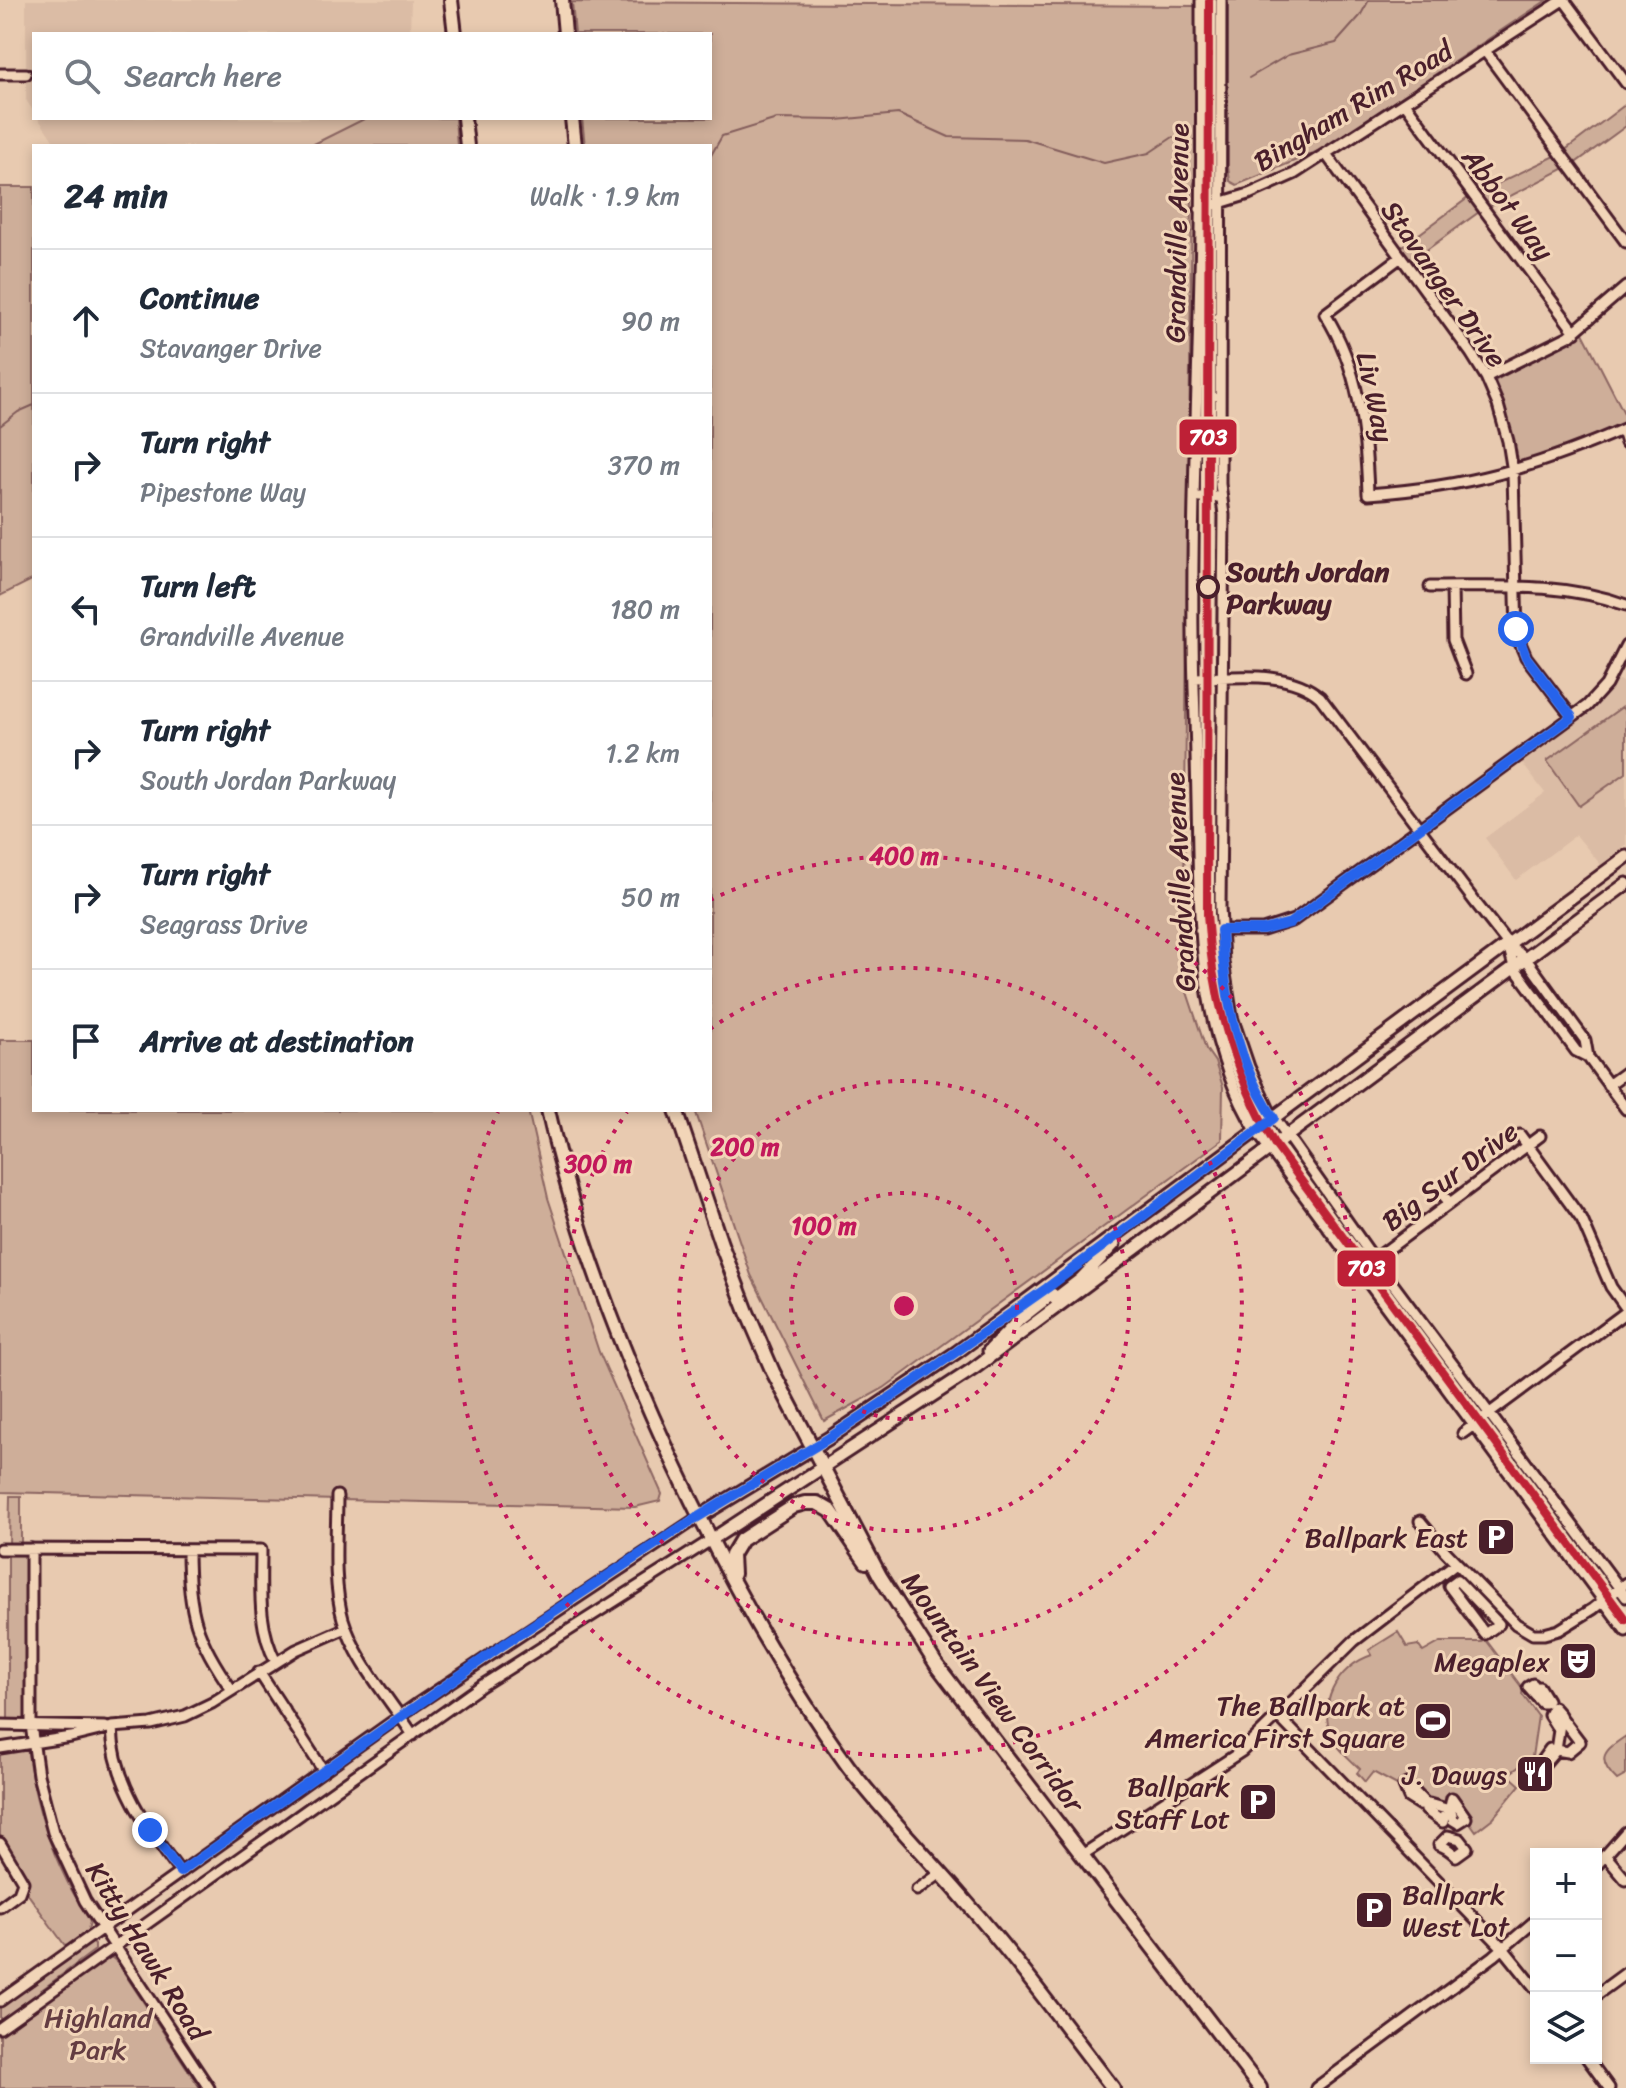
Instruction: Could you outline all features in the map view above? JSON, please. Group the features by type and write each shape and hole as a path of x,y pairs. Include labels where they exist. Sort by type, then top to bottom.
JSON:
{"highway":[{"path":"451,0 455,32"},
{"path":"562,0 565,32"},
{"path":"464,120 467,144"},
{"path":"572,120 575,144"},
{"path":"549,1112 577,1220 627,1363 699,1517 740,1596 793,1685 850,1768 970,1906 1113,2088"},
{"name":"Mountain View Corridor","path":"677,1112 721,1244 773,1372 880,1576 936,1664 1260,2088"},
{"path":"740,1596 731,1559 736,1547 744,1538 794,1506 805,1503 817,1503 831,1511 861,1555 880,1576"},
{"path":"1228,2045 1252,2088"}],"main road":[{"path":"711,1540 973,1369 1133,1224 1626,857"},
{"path":"699,1517 1053,1296 1287,1137 1626,884"}],"street":[{"name":"Grandville Avenue","path":"1201,0 1194,678 1200,930 1207,994 1218,1040 1234,1088 1257,1132 1626,1631"},
{"name":"Grandville Avenue","path":"1221,0 1221,497 1224,515 1221,930 1225,979 1235,1026 1255,1083 1287,1137 1490,1414 1624,1589"},
{"name":"Bingham Rim Road","path":"1200,209 1280,181 1564,0"},
{"path":"1564,0 1626,83"},
{"path":"1485,51 1626,242"},
{"path":"0,74 26,74"},
{"name":"Abbot Way","path":"1405,103 1575,332"},
{"name":"Stavanger Drive","path":"1326,154 1461,338 1486,377 1503,423 1513,472 1515,622 1519,643 1526,657 1572,717"},
{"name":"Liv Way","path":"1401,257 1325,314 1341,343 1362,416 1368,494 1466,483 1513,472"},
{"path":"1486,377 1575,332 1626,287"},
{"path":"1513,472 1624,429 1626,443"},
{"path":"1194,497 1221,497"},
{"path":"1430,587 1564,589 1626,605"},
{"path":"1452,587 1453,640 1466,674"},
{"path":"1200,930 1263,930 1290,923 1572,717 1603,690 1626,646"},
{"path":"1194,678 1284,680 1304,686 1325,702 1508,944 1526,959 1585,1040 1588,1057 1626,1109"},
{"path":"1508,944 1514,967 1576,1051 1588,1057"},
{"path":"1608,1085 1626,1072"},
{"path":"1463,1433 1626,1310 1611,1287 1582,1220 1520,1135"},
{"name":"Big Sur Drive","path":"1348,1279 1540,1136"},
{"path":"1442,1194 1450,1203"},
{"path":"337,1496 337,1582 346,1628 358,1653 413,1735"},
{"path":"1,1997 503,1645 699,1517"},
{"path":"1420,1521 1516,1624 1533,1634 1559,1630 1624,1589"},
{"path":"0,2028 527,1655 711,1540"},
{"path":"0,1549 261,1550 261,1620 276,1662"},
{"name":"Kitty Hawk Road","path":"31,1549 31,1725 42,1794 60,1850 85,1901 209,2088"},
{"path":"188,1550 189,1593 196,1628 205,1649 232,1690"},
{"path":"1082,1855 1226,1763 1354,1641 1456,1563"},
{"path":"1457,1580 1499,1624 1485,1634 1449,1586 1457,1580"},
{"path":"0,1725 112,1727 177,1718 202,1709 276,1662 346,1628"},
{"path":"259,1672 323,1770"},
{"path":"1278,1716 1503,1948 1530,1982"},
{"path":"0,1748 112,1727"},
{"path":"112,1727 114,1751 124,1782 150,1830 180,1872"},
{"path":"1602,1859 1626,1832"},
{"path":"0,1843 23,1882 19,1893 0,1907"},
{"path":"1605,1855 1626,1880"},
{"path":"917,1890 941,1873"},
{"path":"1316,2088 1530,1925"},
{"path":"1600,1992 1626,1973"},
{"path":"1591,2064 1609,2088"}],"shaded area":[{"path":"26,0 411,0 410,32 32,32 32,109 26,100"},
{"path":"39,120 362,120 314,144 56,144"},
{"path":"1618,679 1626,685 1626,845 1601,865 1576,835 1516,880 1485,838 1545,793 1521,762 1597,705"}],"green space":[{"path":"1228,0 1547,0 1323,149 1237,185 1230,181 1228,167"},
{"path":"572,2 1195,6 1183,980 1206,1049 1215,1062 1223,1087 1222,1140 884,1388 824,1421 751,1275 696,1112 712,1112 712,144 585,144 582,120 712,120 712,32 575,32"},
{"path":"1626,104 1626,126 1574,164 1564,151"},
{"path":"362,120 455,120 457,144 314,144"},
{"path":"1555,156 1565,168 1489,207 1478,193"},
{"path":"0,187 32,187 32,580 0,596"},
{"path":"1468,198 1479,212 1410,262 1399,249"},
{"path":"1583,333 1626,417 1626,424 1521,463 1516,458 1508,422 1494,385 1496,380"},
{"path":"1622,707 1626,713 1626,773 1579,806 1547,761"},
{"path":"0,1040 32,1040 32,1112 528,1112 548,1198 599,1352 662,1494 660,1501 635,1507 0,1492"},
{"path":"10,1496 21,1496 21,1545 9,1545"},
{"path":"8,1552 26,1554 25,1722 8,1722"},
{"name":"The Ballpark at America First Square","path":"1398,1632 1407,1647 1418,1645 1423,1652 1441,1642 1486,1640 1523,1689 1522,1694 1538,1716 1532,1757 1505,1777 1507,1780 1511,1777 1520,1785 1493,1818 1476,1831 1453,1799 1450,1807 1425,1801 1406,1780 1397,1785 1373,1772 1365,1782 1357,1773 1360,1769 1334,1741 1327,1714 1333,1689 1349,1668 1372,1655 1369,1650"},
{"path":"1626,1736 1626,1775 1617,1780 1606,1766 1605,1755"},
{"path":"27,1747 36,1798 46,1831 66,1879 90,1922 87,1933 66,1947 25,1890 27,1884 0,1836 0,1751"},
{"path":"91,1941 95,1950 0,2021 0,2005"},
{"name":"Highland Park","path":"111,1957 200,2088 0,2088 0,2032"}],"waterway":[{"path":"1249,78 1288,55 1336,43 1360,16 1369,0"},
{"path":"712,154 722,136 777,119 837,120 898,114 949,137 1025,139 1104,163 1149,153 1173,137"},
{"path":"0,426 32,406"}],"transit line":[{"name":"703","path":"1209,0 1207,914 1214,975 1227,1034 1247,1090 1275,1145 1626,1620"}],"place":[{"name":"South Jordan Parkway","path":"1208,587"},
{"name":"Ballpark East","path":"1496,1537"},
{"name":"Megaplex","path":"1578,1661"},
{"name":"The Ballpark at America First Square","path":"1433,1721"},
{"name":"J. Dawgs","path":"1535,1774"},
{"name":"Ballpark Staff Lot","path":"1258,1802"},
{"name":"Ballpark West Lot","path":"1374,1910"}],"route":[{"path":"150,1830 180,1872 537,1622 683,1526 829,1438 912,1383 1047,1288 1274,1118 1255,1083 1237,1035 1225,979 1221,930 1263,930 1290,923 1572,717 1526,657 1516,629"}]}
